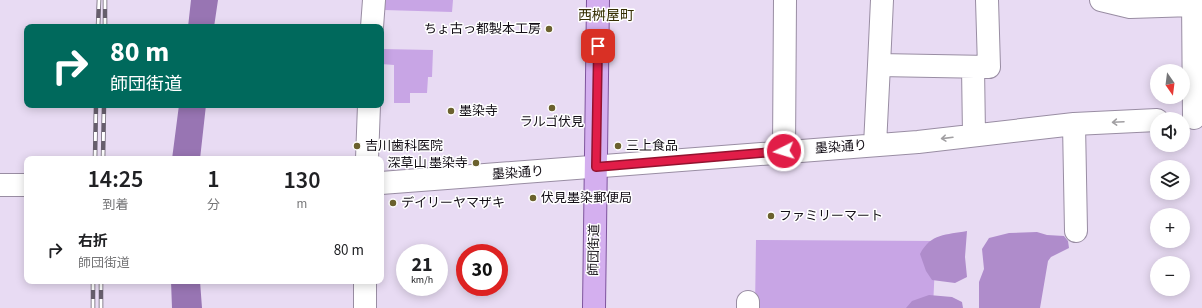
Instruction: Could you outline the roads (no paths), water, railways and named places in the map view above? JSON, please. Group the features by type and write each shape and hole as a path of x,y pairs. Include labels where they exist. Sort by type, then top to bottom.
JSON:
{"main road":[{"name":"師団街道","path":"594,308 598,0"}],"street":[{"path":"372,24 374,0"},
{"path":"784,151 785,0"},
{"path":"875,145 882,0"},
{"path":"879,65 989,67 987,0"},
{"path":"1100,0 1130,7 1193,2 1193,119"},
{"path":"973,67 974,135"},
{"path":"367,156 369,108"},
{"name":"墨染通り","path":"384,183 875,145 1074,124 1150,120"},
{"path":"1074,124 1076,231"},
{"path":"0,185 24,185"},
{"path":"365,284 365,308"}],"railway":[{"path":"98,24 99,0"},
{"path":"105,0 105,24"},
{"path":"95,156 96,108"},
{"path":"103,156 104,108"},
{"path":"93,284 93,308"},
{"path":"101,284 101,308"}],"place":[{"name":"ちょ古っ都製本工房","path":"549,29"},
{"name":"ラルゴ伏見","path":"552,108"},
{"name":"墨染寺","path":"451,111"},
{"name":"吉川歯科医院","path":"357,146"},
{"name":"三上食品","path":"618,146"},
{"name":"深草山 墨染寺","path":"476,163"},
{"name":"伏見墨染郵便局","path":"533,198"},
{"name":"デイリーヤマザキ","path":"393,203"},
{"name":"ファミリーマート","path":"771,216"}],"district":[{"name":"西桝屋町","path":"606,16"}]}
